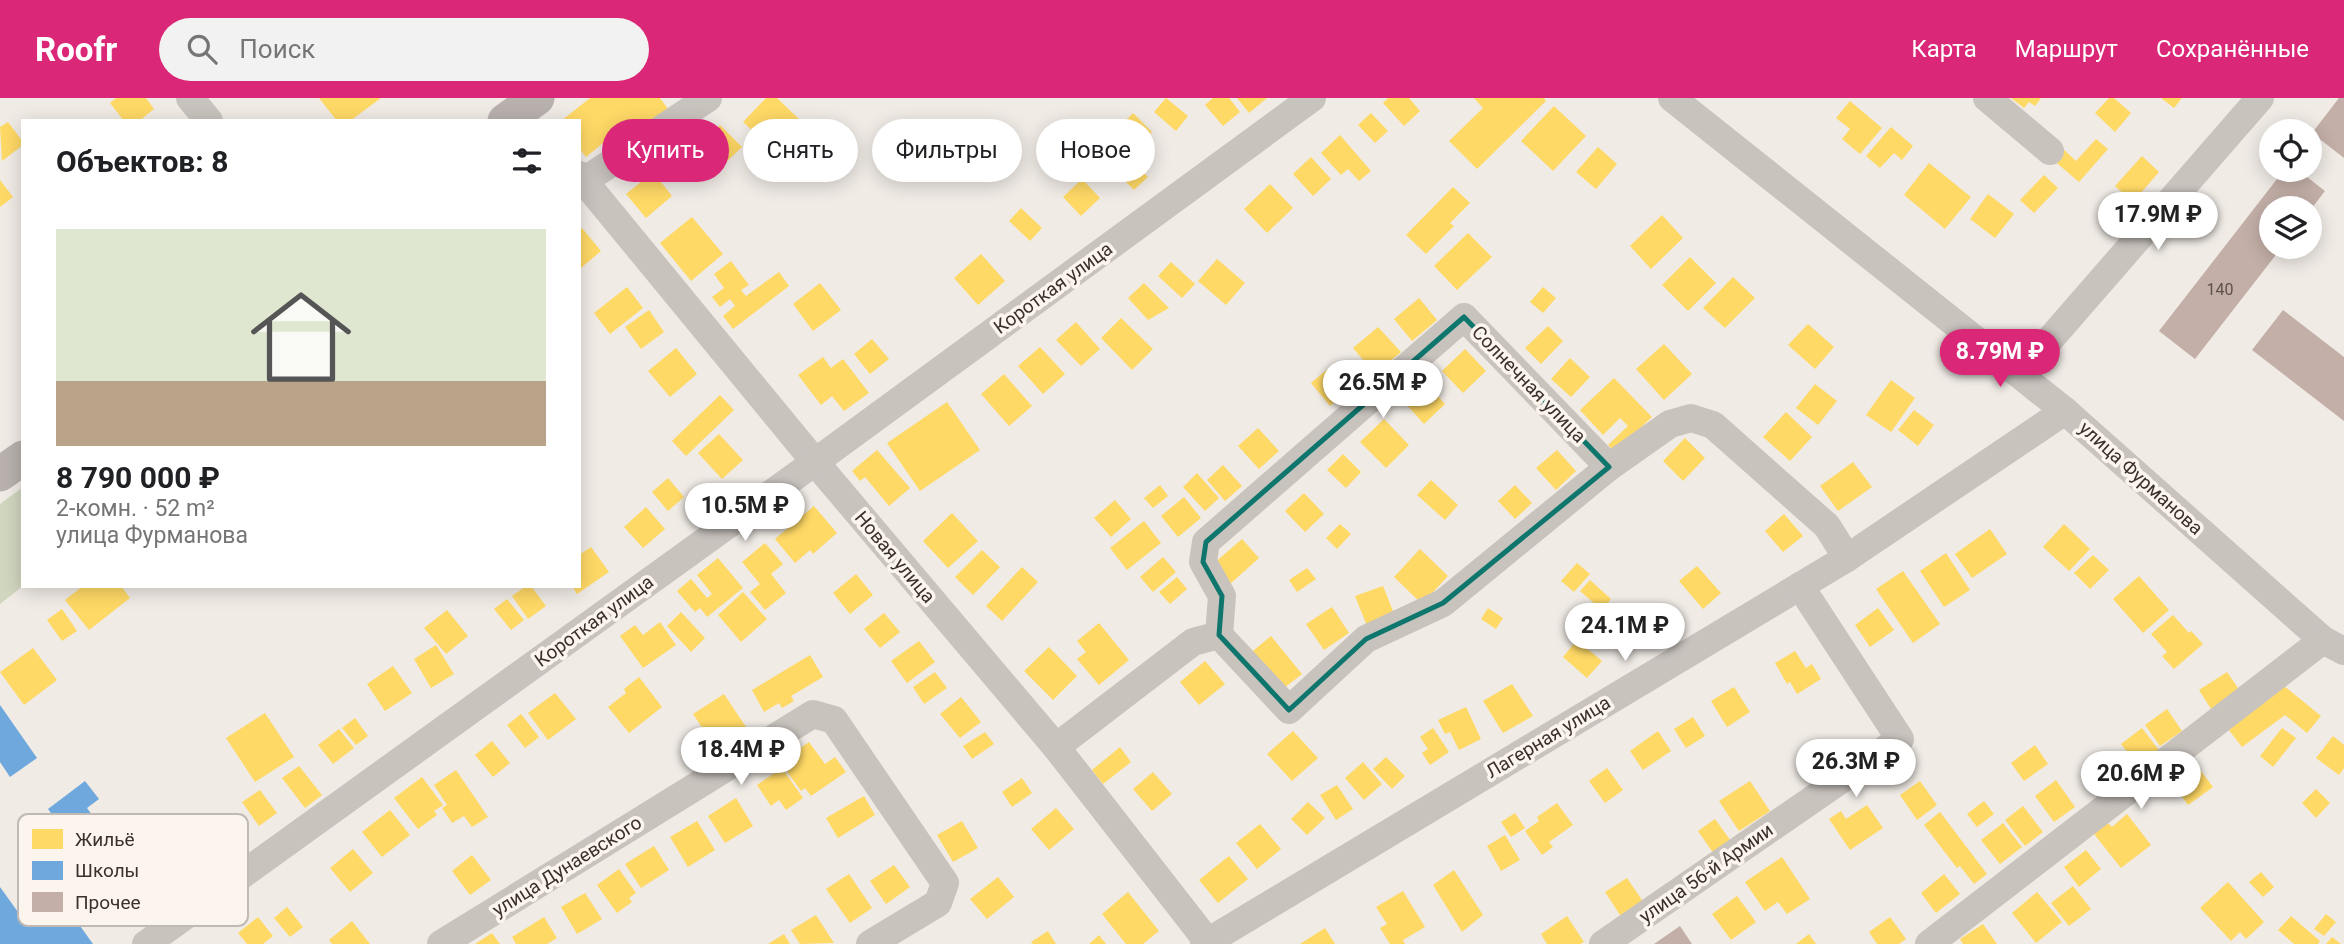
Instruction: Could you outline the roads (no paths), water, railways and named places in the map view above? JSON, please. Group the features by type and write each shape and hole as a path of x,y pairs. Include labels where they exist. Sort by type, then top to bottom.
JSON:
{"main road":[{"path":"0,474 21,459"}],"street":[{"path":"190,98 207,119"},
{"path":"582,178 708,98"},
{"name":"Короткая улица","path":"248,871 815,462 1312,98"},
{"name":"улица Фурманова","path":"1672,98 2065,411 2333,645"},
{"path":"1987,98 2050,151"},
{"path":"2020,374 2259,98"},
{"name":"Новая улица","path":"582,178 815,462 1056,747 1206,943"},
{"name":"Солнечная улица","path":"1219,635 1222,596 1203,562 1206,542 1464,317 1609,467"},
{"name":"Лагерная улица","path":"1206,943 1846,558 2065,411"},
{"path":"1056,747 1193,642 1219,635 1289,709 1366,639 1443,603 1609,467 1670,425 1691,418 1713,425 1827,526 1846,558"},
{"name":"улица 56-й Армии","path":"1603,944 1900,739 1800,586"},
{"path":"1929,944 2333,645"},
{"name":"улица Дунаевского","path":"442,944 813,714 834,720 945,883 939,903 870,944"},
{"name":"Короткая улица","path":"146,944 171,926"}]}
